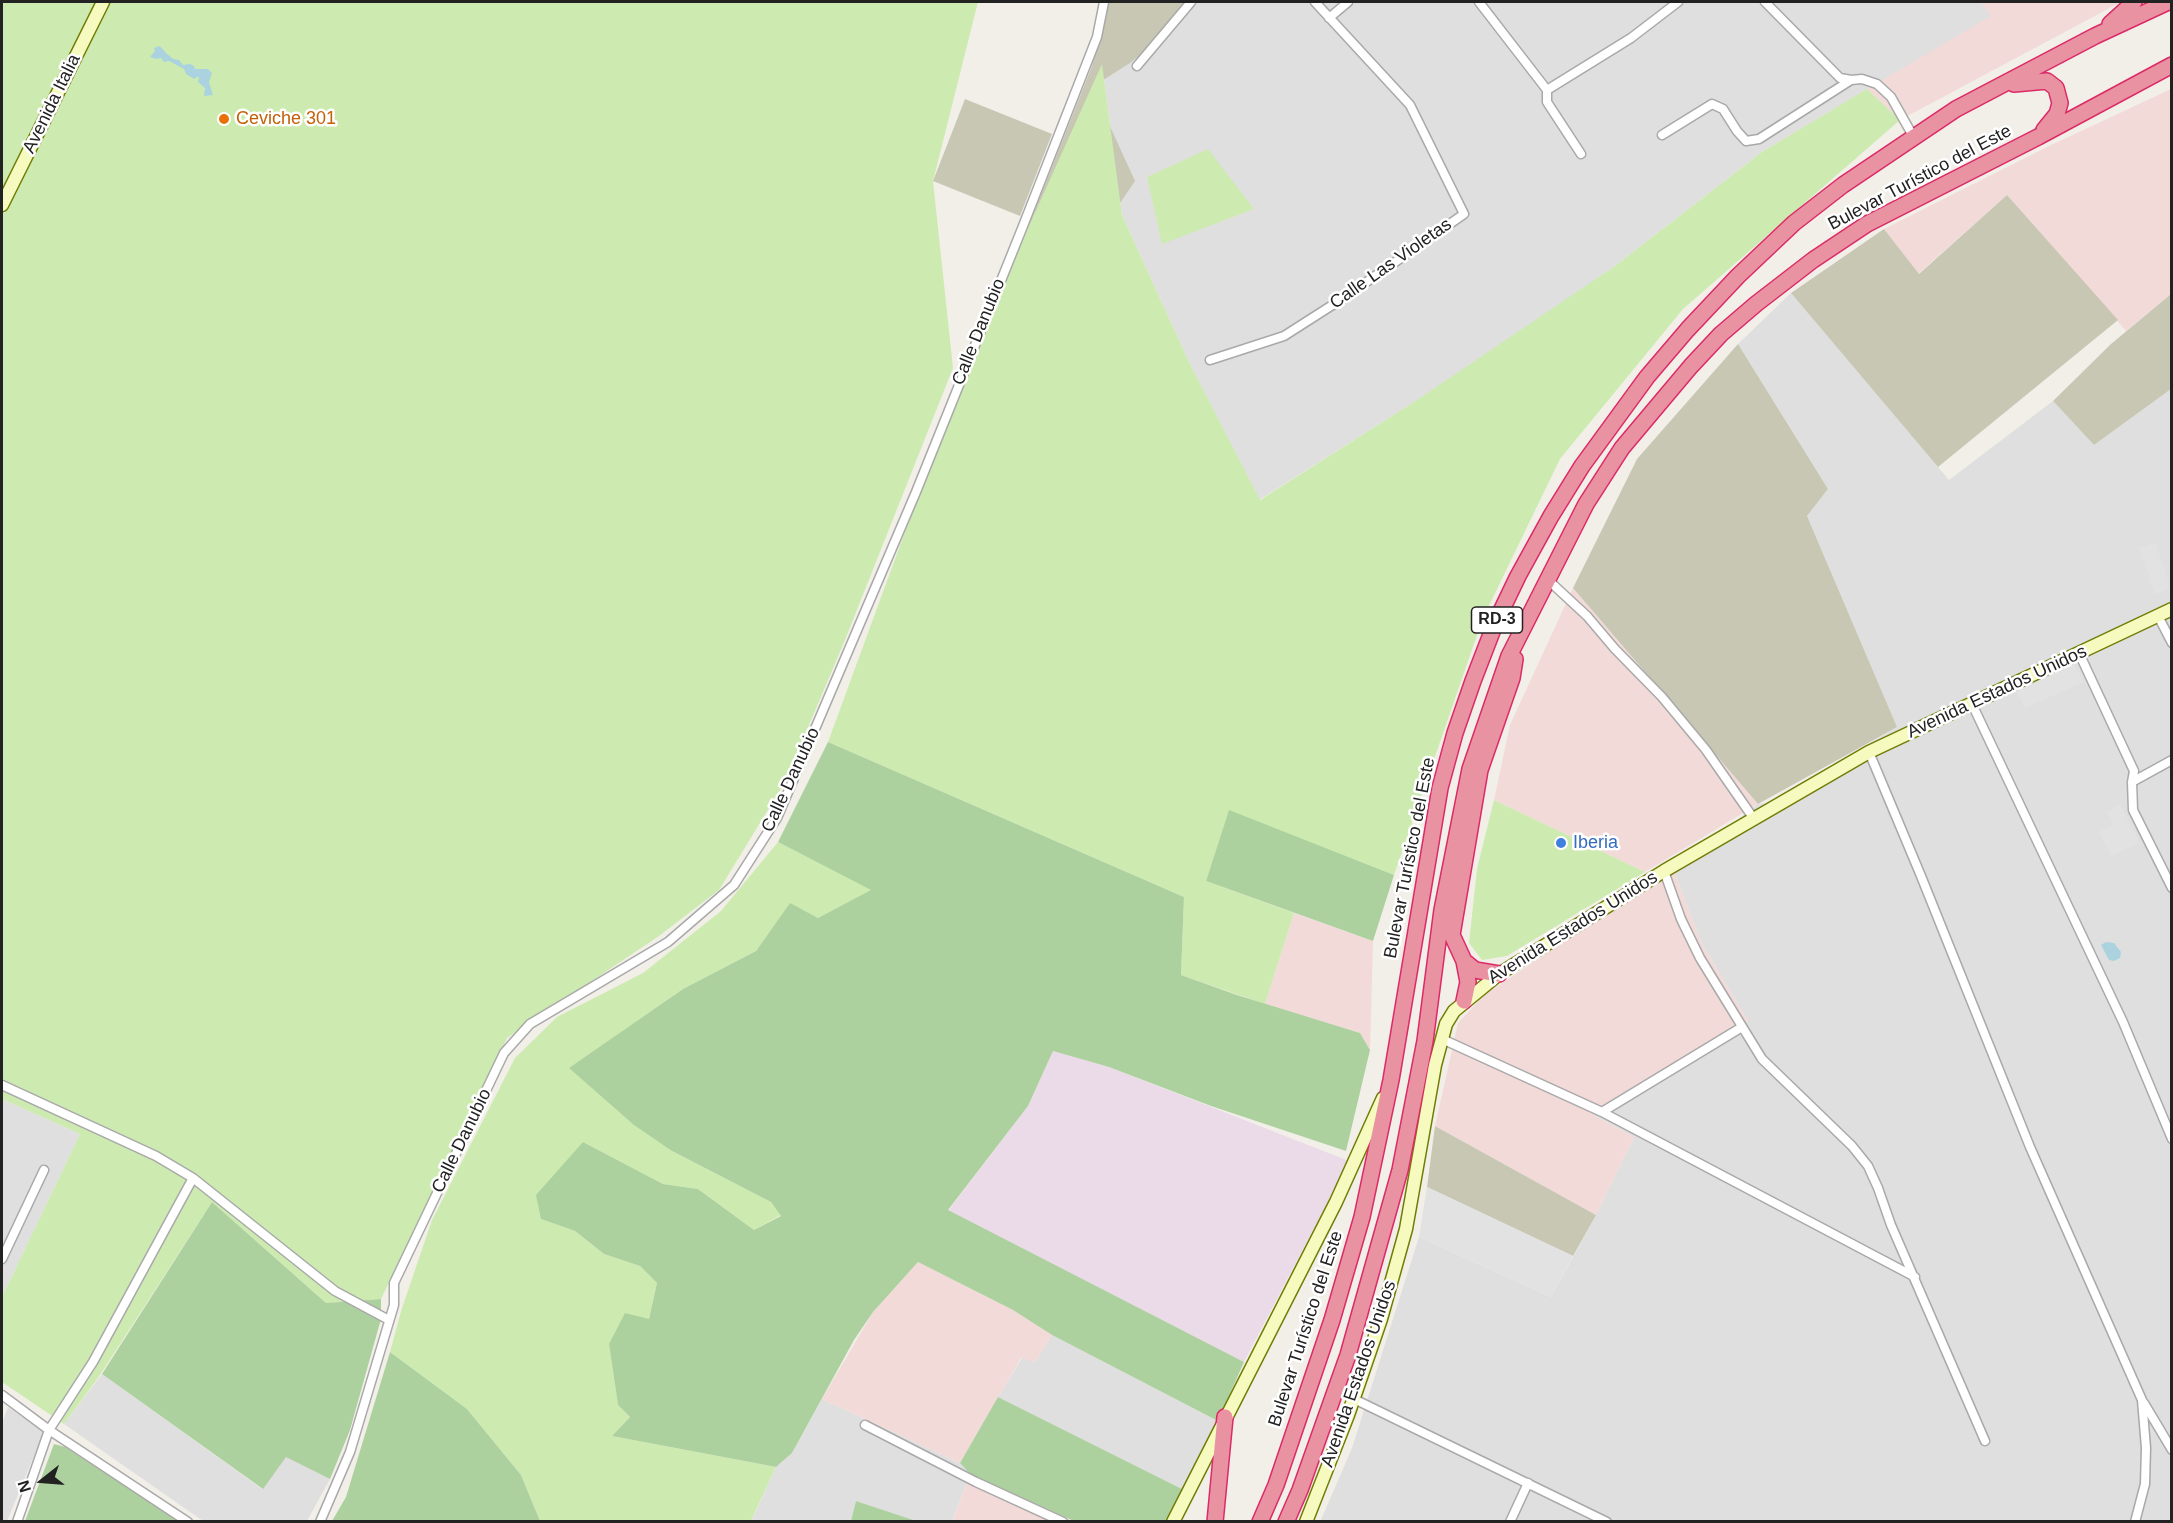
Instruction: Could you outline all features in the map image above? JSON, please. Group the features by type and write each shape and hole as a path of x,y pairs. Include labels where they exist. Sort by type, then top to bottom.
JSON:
{"highway":[{"path":"2095,36 2134,2"},
{"name":"Bulevar Turístico del Este","path":"1260,1521 1276,1485 1332,1320 1362,1217 1391,1080 1440,788 1466,702 1495,624 1546,526 1582,466 1641,386 1716,299 1794,223 1843,185 1956,109 2095,36 2168,2"},
{"name":"Bulevar Turístico del Este","path":"1286,1521 1300,1490 1348,1355 1400,1170 1425,1041 1442,910 1470,769 1492,702 1519,635 1586,504 1622,448 1721,334 1813,260 1867,224 2038,137 2172,65"},
{"path":"2125,89 2172,76"},
{"path":"2002,86 2047,81 2056,88 2060,103 2057,114 2038,137"},
{"path":"1464,1001 1468,982 1464,961 1452,935 1480,770 1512,678 1519,635"},
{"path":"1464,961 1475,970 1499,974"},
{"path":"1215,1521 1226,1417"}],"street":[{"name":"Avenida Italia","path":"2,206 103,2"},
{"name":"Calle Danubio","path":"320,1521 350,1452 394,1305 394,1283 504,1053 530,1024 668,942 734,885 777,818 916,492 1097,37 1104,2"},
{"path":"1137,66 1191,2"},
{"name":"Calle Las Violetas","path":"1210,360 1284,336 1345,297 1464,214 1410,105 1315,2"},
{"path":"1329,18 1348,2"},
{"path":"1479,2 1547,90 1547,102 1581,154"},
{"path":"1547,90 1631,38 1678,2"},
{"path":"1765,2 1840,78 1862,79 1877,84 1891,97 1913,136"},
{"path":"1662,135 1712,104 1723,109 1746,141 1759,139 1851,80"},
{"path":"1547,579 1587,616 1614,649 1662,697 1706,750 1754,819"},
{"name":"Avenida Estados Unidos","path":"1306,1521 1354,1399 1381,1319 1406,1229 1442,1039 1446,1024 1464,1001 1499,974 1664,871 1869,752 2172,609"},
{"path":"2158,616 2172,643"},
{"path":"2079,653 2134,771 2133,810 2172,888"},
{"path":"1972,704 2124,1022 2172,1139"},
{"path":"1869,752 2030,1147 2142,1400 2172,1450"},
{"path":"2132,782 2172,760"},
{"path":"1664,871 1689,938 1762,1059 1852,1146 1868,1166 1891,1225 1985,1441"},
{"path":"1602,1113 1743,1027"},
{"path":"1442,1039 1602,1113 1915,1277"},
{"path":"1173,1521 1336,1202 1391,1080"},
{"path":"2,1085 156,1156 193,1178 335,1292 389,1320"},
{"path":"2,1258 45,1170"},
{"path":"17,1521 50,1430 93,1362 193,1178"},
{"path":"2,1395 50,1430 188,1521"},
{"path":"1354,1399 1607,1521"},
{"path":"2135,1521 2145,1484 2146,1448 2142,1400"},
{"path":"865,1425 976,1482 1063,1521"},
{"path":"1510,1521 1528,1483"}],"shaded area":[{"path":"1105,2 1981,2 1992,16 1762,152 1615,266 1468,368 1259,500 1188,360 1122,215 1102,64"},
{"path":"1108,2 1185,2 1148,48 1130,63 1092,87 1135,181 1082,259 1027,230 1092,66"},
{"path":"1981,2 2121,2 1900,120 1867,89 1991,16"},
{"path":"2171,89 2171,294 2126,331 2007,195 1918,274 1884,229 2047,147"},
{"path":"965,99 1052,134 1020,216 933,181"},
{"path":"2007,195 2118,320 1938,467 1791,293 1884,229 1919,274"},
{"path":"1791,293 1949,480 2053,401 2094,445 2171,389 2171,1521 1320,1522 1352,1448 1419,1237 1551,1297 1596,1215 1634,1137 1590,1113 1748,1021 1701,942 1673,869 1758,804 1767,803 1897,727 1807,516 1828,489 1738,344"},
{"path":"2171,294 2171,389 2094,445 2053,401 2111,344"},
{"path":"1738,344 1828,489 1807,516 1897,727 1758,804 1573,588 1637,459"},
{"path":"2155,542 2171,589 2155,594 2139,548"},
{"path":"1573,588 1758,804 1645,872 1494,800 1510,725"},
{"path":"2074,664 2084,682 2025,708 2016,691"},
{"path":"2120,804 2140,843 2111,856 2099,832 2114,825 2107,812"},
{"path":"1673,869 1701,942 1748,1021 1590,1113 1634,1137 1596,1215 1435,1126 1458,1023 1484,995"},
{"path":"1294,913 1373,941 1370,1050 1360,1033 1265,1004"},
{"path":"1053,1051 1109,1067 1349,1161 1244,1362 948,1211 1028,1106"},
{"path":"2,1099 80,1134 2,1297"},
{"path":"1435,1126 1596,1215 1573,1256 1427,1187"},
{"path":"1427,1187 1573,1256 1551,1297 1419,1237"},
{"path":"918,1262 1013,1310 1052,1335 1035,1362 1021,1358 960,1463 822,1399 873,1312"},
{"path":"1052,1335 1218,1421 1182,1489 998,1397 1022,1358 1035,1362"},
{"path":"102,1374 262,1489 286,1456 330,1479 307,1521 203,1521 64,1424"},
{"path":"822,1399 960,1463 970,1474 952,1521 913,1521 856,1501 851,1521 751,1522 776,1467 792,1453"},
{"path":"8,1407 44,1432 7,1521 2,1521 2,1424"},
{"path":"970,1474 1074,1521 952,1522"}],"green space":[{"path":"2,2 978,2 933,181 953,368 845,640 785,782 719,890 659,936 507,1038 381,1299 326,1303 212,1202 98,1378 64,1424 2,1382 2,1297 80,1134 2,1099"},
{"path":"1102,64 1122,215 1188,360 1260,500 1417,400 1615,266 1762,152 1867,89 1900,120 1683,309 1560,459 1483,618 1394,875 1229,811 1206,881 1294,913 1265,1004 1181,975 1184,897 828,742 965,368"},
{"path":"1208,149 1254,209 1162,244 1147,177"},
{"path":"828,742 1184,897 1181,975 1360,1033 1370,1050 1346,1151 1211,1106 1109,1067 1053,1051 1028,1106 948,1210 1244,1362 1218,1421 1052,1335 1013,1310 918,1262 873,1312 854,1340 792,1453 776,1467 612,1436 630,1417 618,1405 609,1344 625,1313 649,1319 657,1283 640,1266 604,1254 575,1231 541,1219 536,1195 583,1142 663,1184 698,1189 754,1230 781,1216 771,1202 672,1151 634,1125 569,1068 683,989 756,951 790,903 818,918 871,890 778,842"},
{"path":"1494,800 1645,872 1507,956 1482,960 1469,943 1477,869"},
{"path":"1229,810 1394,875 1373,941 1206,881"},
{"path":"778,842 872,890 818,918 790,904 756,951 683,989 570,1068 672,1151 771,1202 781,1215 754,1230 698,1189 663,1184 583,1142 541,1219 575,1231 604,1254 640,1266 657,1283 649,1319 609,1344 618,1405 630,1417 612,1436 776,1467 751,1521 540,1521 521,1475 467,1409 390,1352 402,1308 432,1220 515,1058 557,1017 643,973 721,911"},
{"path":"212,1202 326,1303 381,1299 381,1319 350,1430 330,1479 286,1457 263,1489 102,1374"},
{"path":"390,1352 467,1409 521,1475 540,1521 332,1521 346,1497"},
{"path":"998,1397 1182,1489 1165,1521 1074,1521 970,1474 960,1463"},
{"path":"54,1444 65,1447 179,1521 25,1521"},
{"path":"856,1501 916,1521 851,1521"}],"water":[{"path":"160,46 183,65 190,64 195,69 208,69 212,73 209,82 213,95 204,96 205,88 198,82 199,77 194,79 186,74 184,69 169,61 164,62 161,58 150,57 155,51 154,48"},
{"path":"2106,942 2114,943 2121,952 2120,958 2114,961 2109,960 2101,945"}],"place":[{"name":"Ceviche 301","path":"224,119"},
{"name":"Iberia","path":"1561,843"}]}
